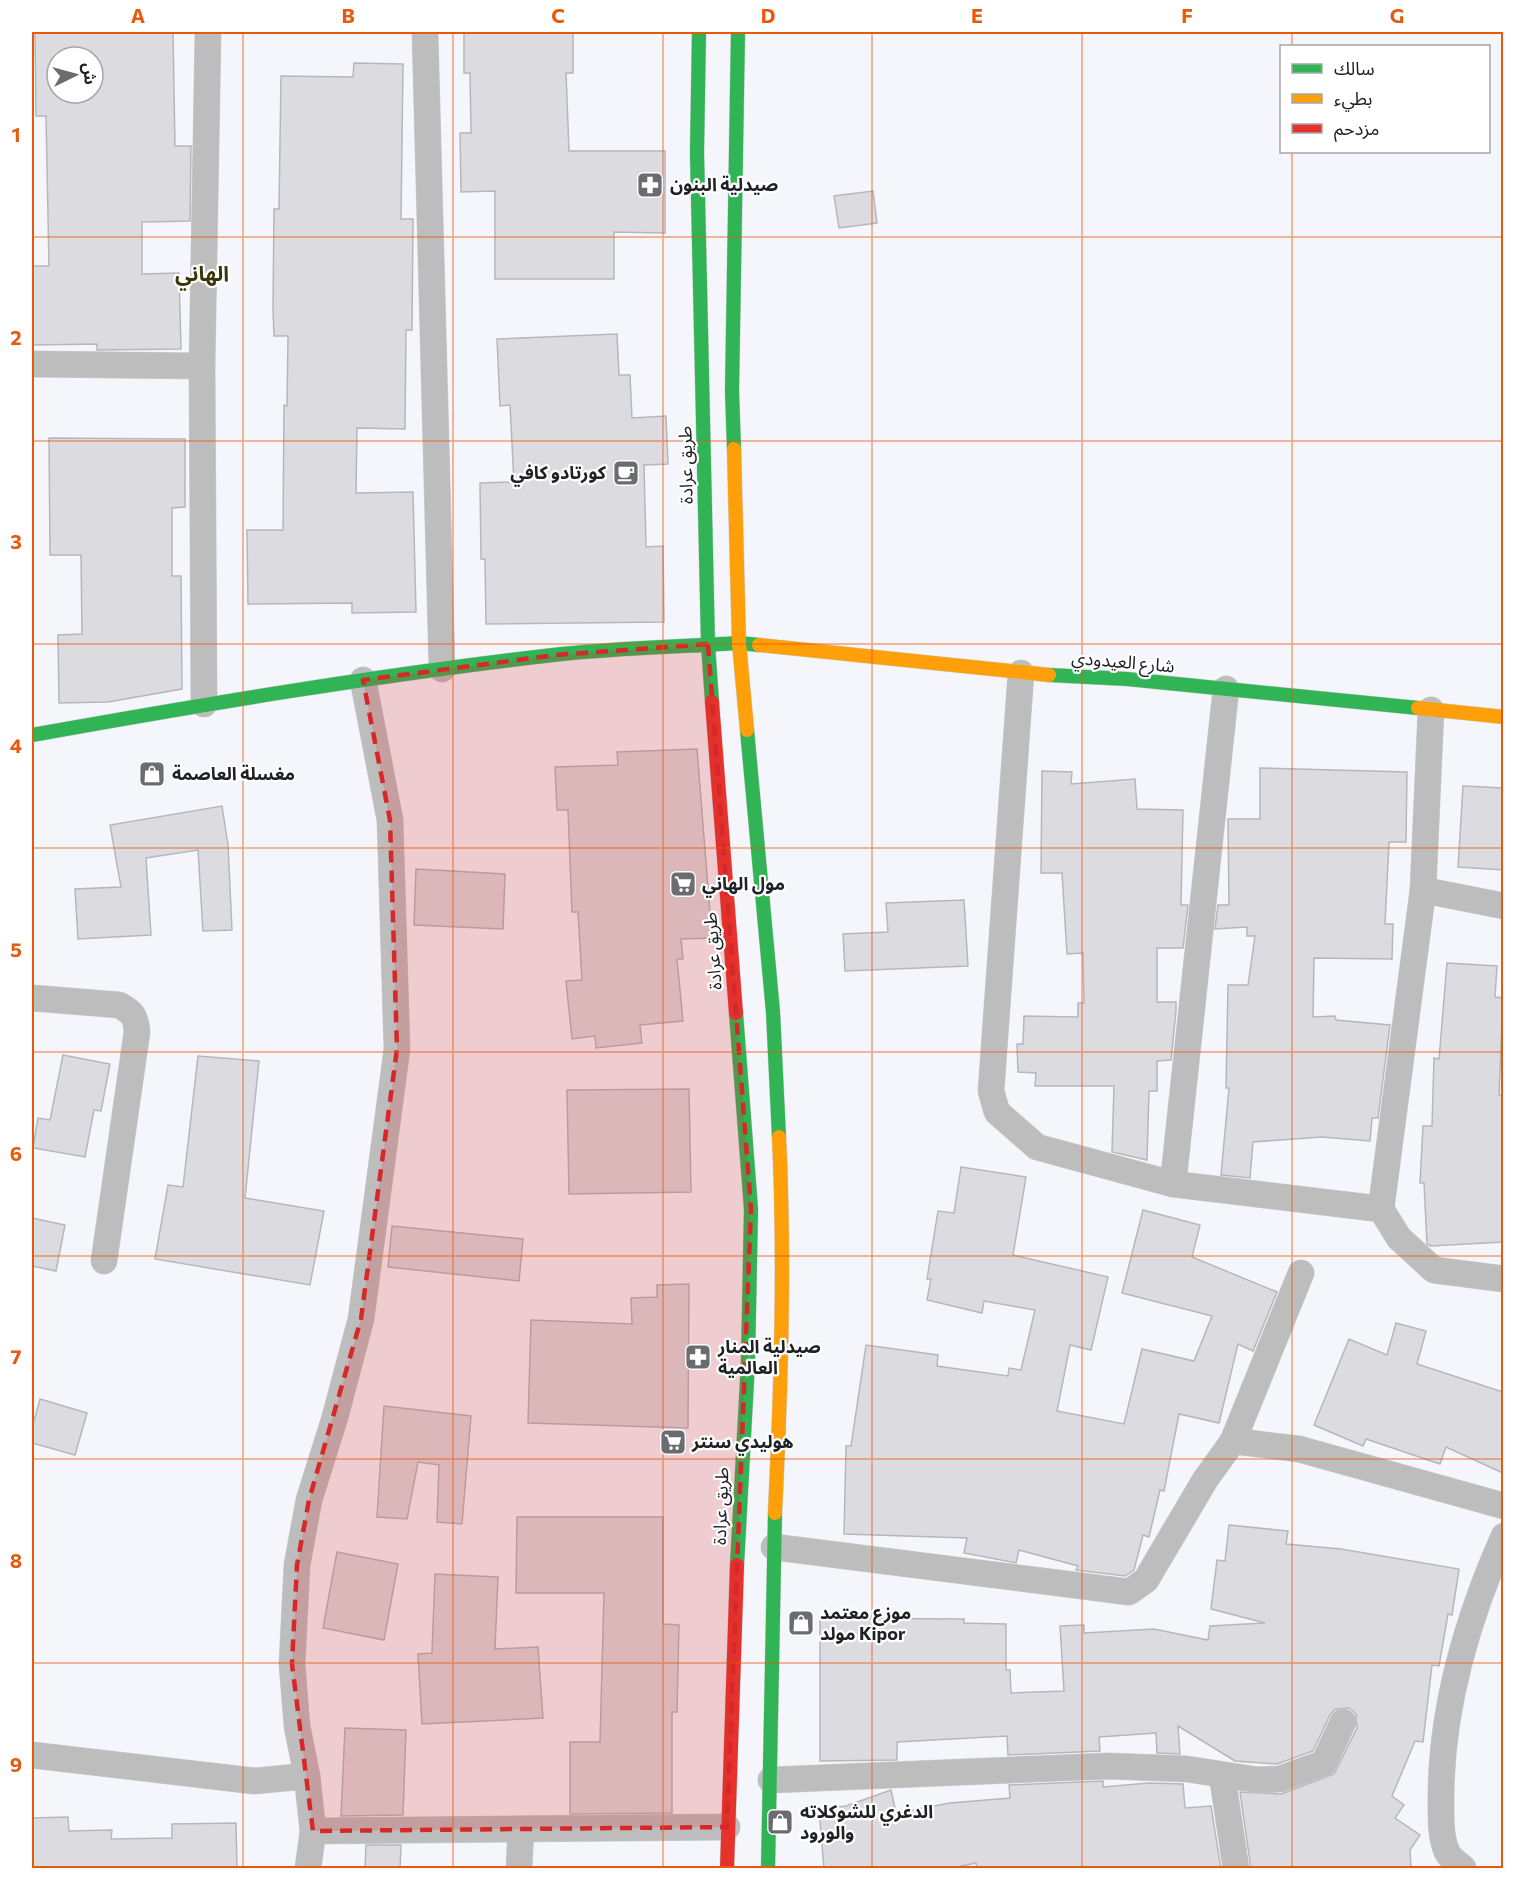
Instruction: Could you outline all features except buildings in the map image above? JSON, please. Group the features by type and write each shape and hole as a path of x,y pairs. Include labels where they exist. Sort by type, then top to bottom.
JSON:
{"main road":[{"name":"طريق عرادة","path":"699,32 697,152 708,644 751,1209 748,1362 740,1479 727,1869"},
{"path":"738,32 732,391 739,643 773,1012 783,1220 781,1386 774,1547 768,1869"},
{"name":"شارع العيدودي","path":"32,735 204,704 442,669 556,655 739,643 1021,673 1127,679 1503,717"}],"street":[{"path":"204,704 202,366 208,32"},
{"path":"425,32 442,669"},
{"path":"32,364 202,366"},
{"path":"1021,673 991,1091 997,1112 1037,1147 1173,1184 1381,1209"},
{"path":"308,1869 313,1831 307,1776 297,1726 292,1664 297,1564 309,1500 335,1418 361,1319 398,1049 390,820 363,680"},
{"path":"1173,1184 1226,690"},
{"path":"1431,710 1422,890 1381,1209 1399,1238 1434,1270 1503,1279"},
{"path":"1422,890 1503,906"},
{"path":"32,998 118,1005 131,1012 136,1019 137,1032 104,1261"},
{"path":"774,1547 1129,1592 1146,1580 1205,1480 1233,1441 1301,1273"},
{"path":"1233,1441 1299,1449 1503,1506"},
{"path":"1463,1869 1448,1854 1441,1827 1443,1744 1446,1719 1468,1635 1489,1568 1503,1536"},
{"path":"771,1780 1108,1766 1187,1769 1222,1775 1280,1779 1306,1771 1324,1762 1342,1722"},
{"path":"32,1755 254,1781 307,1776"},
{"path":"1222,1775 1236,1869"},
{"path":"313,1831 728,1827"},
{"path":"519,1869 521,1829"}],"highlighted area":[{"path":"708,644 751,1209 727,1827 313,1831 292,1664 297,1565 309,1500 361,1319 397,1049 390,820 363,680 556,655"}],"traffic: fast":[{"path":"699,32 697,152 708,644 712,702"},
{"path":"734,449 732,391 738,32"},
{"path":"32,735 292,691 487,663 623,649 739,643 759,645"},
{"path":"1049,675 1127,679 1418,708"},
{"path":"747,730 773,1012 779,1137"},
{"path":"736,1013 751,1209 748,1362 737,1565"},
{"path":"768,1868 775,1513"}],"traffic: slow":[{"path":"734,449 739,643 747,730"},
{"path":"759,645 1049,675"},
{"path":"1418,708 1504,717"},
{"path":"775,1513 782,1325 779,1137"}],"traffic: jam":[{"path":"712,702 736,1013"},
{"path":"727,1868 737,1565"}],"place":[{"name":"صيدلية البنون","path":"650,185"},
{"name":"كورتادو كافي","path":"626,473"},
{"name":"مغسلة العاصمة","path":"152,774"},
{"name":"مول الهاني","path":"683,884"},
{"name":"صيدلية المنار العالمية","path":"698,1357"},
{"name":"هوليدي سنتر","path":"673,1442"},
{"name":"موزع معتمد مولد Kipor","path":"801,1623"},
{"name":"الدغري للشوكلاته والورود","path":"780,1822"}],"district":[{"name":"الهاني","path":"202,274"}]}
